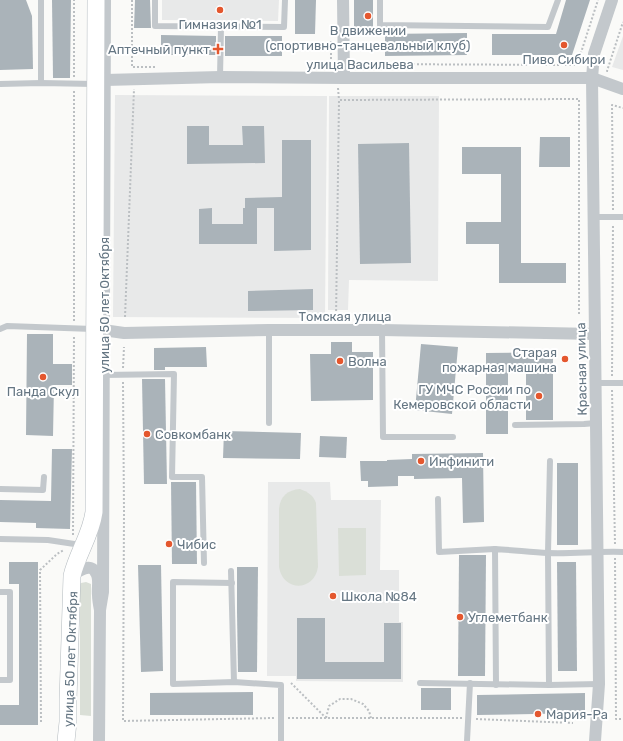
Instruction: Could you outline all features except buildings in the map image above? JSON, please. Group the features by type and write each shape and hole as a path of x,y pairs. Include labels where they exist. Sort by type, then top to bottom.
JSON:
{"street":[{"name":"улица 50 лет Октября","path":"96,0 100,82 99,375 103,592 100,610"},
{"name":"улица 50 лет Октября","path":"100,82 105,0"},
{"path":"343,0 344,78"},
{"name":"Красная улица","path":"595,741 599,684 592,78 594,54 612,0"},
{"name":"улица Васильева","path":"100,82 220,78 592,78 623,89"},
{"name":"Томская улица","path":"99,330 124,333 269,330 382,330 595,334"},
{"name":"улица 50 лет Октября","path":"66,741 68,722 72,576 78,545 93,521 99,375"},
{"name":"улица 50 лет Октября","path":"72,576 81,569 88,568 95,570 98,577 100,610 99,741"}],"lane":[{"path":"41,0 42,83"},
{"path":"155,0 155,26 221,27 284,27 285,0"},
{"path":"380,0 380,25 548,27 558,0"},
{"path":"220,78 221,27"},
{"path":"0,84 74,84 100,82"},
{"path":"594,217 623,217"},
{"path":"0,329 7,326 99,330"},
{"path":"269,330 269,422"},
{"path":"382,330 383,436 453,437"},
{"path":"99,375 174,374 172,477 202,477 204,563"},
{"path":"595,383 623,382"},
{"path":"514,425 596,423"},
{"path":"549,685 548,553 550,461"},
{"path":"0,489 43,490 44,477"},
{"path":"438,499 439,552 495,549 548,553 623,552"},
{"path":"0,540 48,540 78,545"},
{"path":"495,549 496,685"},
{"path":"231,570 234,682"},
{"path":"232,583 173,582 172,684 234,682 281,685 281,741"},
{"path":"0,592 10,592 10,680 0,680"},
{"path":"420,683 470,683 496,685 599,684"},
{"path":"467,741 470,683"}],"path":[{"path":"41,722 40,570 57,554 78,545 74,328 74,0"},
{"path":"132,0 132,67 162,67"},
{"path":"350,64 577,64 598,0"},
{"path":"612,73 607,71 623,22"},
{"path":"329,68 331,68 332,37"},
{"path":"124,317 134,87"},
{"path":"334,88 339,88 336,319"},
{"path":"339,100 579,99 579,314"},
{"path":"623,108 612,105 612,383 616,719 623,719"},
{"path":"124,347 123,721 281,718 467,718 573,723"},
{"path":"291,683 326,718"},
{"path":"326,718 329,706 340,699 351,699 363,704 369,711 371,718"}],"shaded area":[{"name":"Гимназия №1","path":"162,0 279,0 278,21 162,20"},
{"path":"623,36 623,70 612,67"},
{"path":"115,95 327,96 325,318 113,317"},
{"path":"329,96 439,96 438,281 349,280 348,310 328,310"},
{"name":"Школа №84","path":"268,482 330,482 331,500 381,500 380,570 399,570 399,622 403,622 403,682 296,681 296,676 267,676"},
{"path":"300,489 310,494 316,503 318,567 311,581 305,585 298,586 292,585 286,581 279,567 279,509 285,494"},
{"path":"338,528 366,528 366,575 339,576"},
{"path":"86,582 91,584 91,716 80,715 80,584"}],"place":[{"name":"Гимназия №1","path":"220,10"},
{"name":"В движении (спортивно-танцевальный клуб)","path":"368,16"},
{"name":"Пиво Сибири","path":"564,45"},
{"name":"Аптечный пункт","path":"218,49"},
{"name":"Старая пожарная машина","path":"565,359"},
{"name":"Волна","path":"340,361"},
{"name":"Панда Скул","path":"43,377"},
{"name":"ГУ МЧС России по Кемеровской области","path":"539,396"},
{"name":"Совкомбанк","path":"147,434"},
{"name":"Инфинити","path":"421,461"},
{"name":"Чибис","path":"169,544"},
{"name":"Школа №84","path":"333,596"},
{"name":"Углеметбанк","path":"460,617"},
{"name":"Мария-Ра","path":"538,714"}]}
